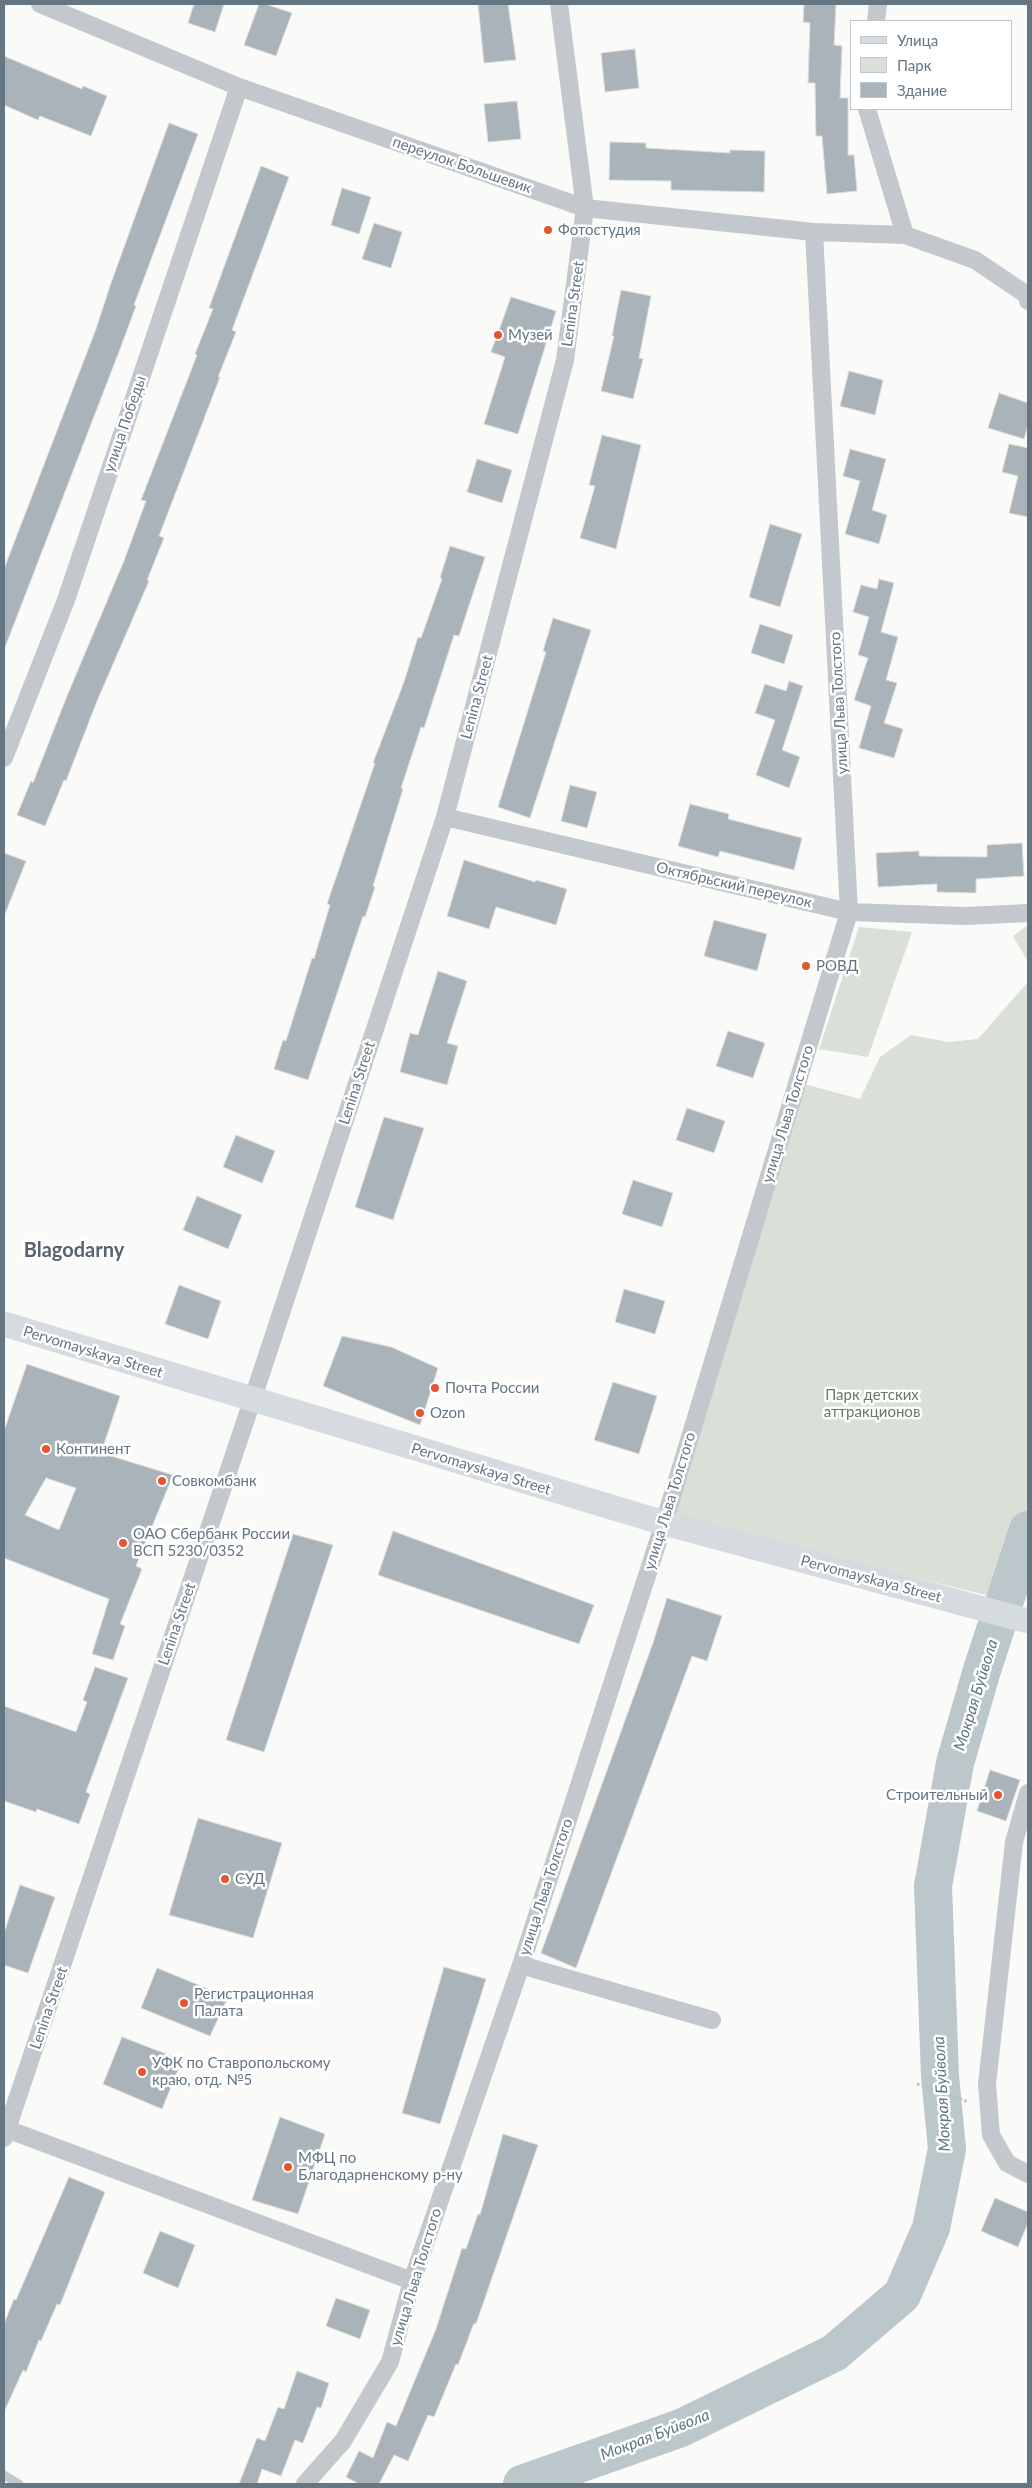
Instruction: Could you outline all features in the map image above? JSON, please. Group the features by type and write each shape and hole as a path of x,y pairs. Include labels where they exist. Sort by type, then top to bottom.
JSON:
{"main road":[{"name":"Pervomayskaya Street","path":"4,1324 252,1401 664,1524 1028,1621"}],"street":[{"name":"переулок Большевик","path":"40,4 239,87 586,208 814,232 905,235 975,260 1027,295 1028,300"},
{"name":"Lenina Street","path":"5,2132 252,1401 445,817 565,360 586,208 559,4"},
{"path":"876,20 878,4"},
{"name":"улица Победы","path":"4,758 66,600 239,87"},
{"path":"867,110 905,235"},
{"name":"улица Льва Толстого","path":"305,2484 343,2441 390,2362 412,2281 521,1965 664,1524 849,912 814,232"},
{"name":"Октябрьский переулок","path":"445,817 849,912 966,916 1028,913"},
{"path":"1028,1793 1014,1842 987,2084 991,2135 1007,2164 1028,2174"},
{"name":"улица Льва Толстого","path":"521,1965 712,2020"},
{"path":"5,2132 412,2281"}],"lane":[{"path":"4,2475 19,2484"}],"path":[{"path":"918,2084 971,2102"}],"green space":[{"path":"1028,925 1028,972 1027,960 1013,936"},
{"path":"859,927 912,932 868,1057 819,1049"},
{"name":"Парк детских аттракционов","path":"1028,982 1028,1508 998,1598 673,1519 804,1084 860,1099 880,1057 911,1035 948,1042 978,1039"}],"building":[{"path":"194,4 224,4 215,32 188,23"},
{"path":"259,4 265,4 292,13 276,56 244,45"},
{"path":"478,4 508,4 516,60 484,63"},
{"path":"804,4 836,4 834,45 842,46 840,98 848,98 848,155 854,155 857,191 827,194 822,136 816,136 815,83 808,83 810,23 803,22"},
{"path":"635,49 639,88 605,92 601,53"},
{"path":"4,56 82,89 83,86 107,96 91,136 40,116 38,120 4,105"},
{"path":"517,101 521,139 488,142 484,104"},
{"path":"169,123 198,134 134,305 136,306 120,349 4,650 4,569 96,329"},
{"path":"610,142 646,143 646,148 730,153 730,150 765,151 764,192 671,190 671,181 609,180"},
{"path":"261,166 289,177 232,330 236,332 218,377 220,377 159,536 164,538 147,580 149,581 97,701 66,781 64,780 45,826 17,815 31,781 33,783 67,696 124,561 146,501 141,500 197,355 195,354 213,309 209,308"},
{"path":"342,188 371,197 359,234 331,225"},
{"path":"374,223 402,232 391,268 362,259"},
{"path":"621,290 651,296 639,358 643,359 633,399 601,391 614,336 612,336"},
{"path":"511,297 556,311 518,434 484,424 505,357 491,352"},
{"path":"849,371 883,380 875,415 840,406"},
{"path":"999,393 1028,403 1028,425 1024,439 988,428"},
{"path":"602,435 641,445 616,549 580,538 595,486 589,485"},
{"path":"1009,444 1028,448 1028,517 1009,513 1018,476 1002,472"},
{"path":"850,449 886,459 872,510 887,515 879,544 845,534 860,481 843,476"},
{"path":"477,459 512,470 502,503 467,492"},
{"path":"770,524 802,534 780,607 749,597"},
{"path":"450,546 485,557 459,636 454,635 424,728 421,727 401,788 403,789 373,886 375,887 365,917 363,916 308,1080 274,1069 283,1040 286,1041 312,958 314,959 330,905 327,904 375,763 373,763 404,682 418,637 421,638 442,579 440,578"},
{"path":"879,579 894,583 881,632 898,637 886,680 897,683 884,723 903,729 894,758 859,748 871,706 854,700 868,658 858,655 869,617 853,612 861,585 877,589"},
{"path":"553,618 591,630 530,818 498,807 546,652 543,651"},
{"path":"760,624 793,635 784,664 751,653"},
{"path":"789,681 803,686 782,750 800,757 789,788 756,775 775,720 755,713 765,684 786,691"},
{"path":"570,785 597,792 587,828 561,821"},
{"path":"690,804 729,814 728,819 802,838 794,870 720,851 718,857 678,846"},
{"path":"1022,843 1024,876 976,879 976,893 937,892 937,884 878,887 876,853 919,851 919,856 987,857 987,845"},
{"path":"4,853 26,861 5,914 4,914"},
{"path":"464,860 535,882 536,880 567,889 556,925 496,907 489,929 447,916"},
{"path":"714,920 767,934 757,971 704,956"},
{"path":"438,971 467,981 447,1043 458,1046 447,1085 400,1072 410,1033 418,1035"},
{"path":"728,1031 765,1043 753,1078 716,1066"},
{"path":"687,1108 725,1121 714,1153 676,1140"},
{"path":"384,1117 424,1128 393,1220 355,1207"},
{"path":"236,1135 275,1151 262,1183 223,1167"},
{"path":"633,1180 673,1193 662,1227 622,1214"},
{"path":"197,1196 242,1215 228,1249 183,1230"},
{"path":"179,1285 221,1301 208,1339 165,1324"},
{"path":"624,1289 665,1301 655,1334 615,1322"},
{"path":"342,1336 391,1347 438,1368 420,1425 323,1386"},
{"path":"27,1364 120,1396 101,1453 173,1475 136,1566 142,1569 120,1624 125,1626 113,1660 92,1654 109,1599 4,1558 4,1431","holes":["46,1478 76,1488 59,1530 25,1515"]},
{"path":"613,1382 657,1396 639,1454 594,1440"},
{"path":"393,1531 594,1605 579,1644 378,1575"},
{"path":"293,1534 333,1545 264,1752 226,1740"},
{"path":"667,1598 722,1616 707,1661 692,1656 576,1968 541,1953 653,1643"},
{"path":"95,1667 128,1678 86,1792 90,1794 79,1824 37,1809 36,1812 4,1801 4,1706 76,1732 87,1702 83,1700"},
{"name":"Строительный","path":"990,1770 1020,1780 1006,1821 977,1811"},
{"name":"СУД","path":"198,1818 282,1843 253,1938 169,1915"},
{"path":"20,1885 55,1897 28,1973 4,1965 4,1933"},
{"path":"444,1967 486,1979 440,2124 402,2113"},
{"name":"Регистрационная Палата","path":"157,1968 228,1997 210,2036 141,2008"},
{"name":"УФК по Ставропольскому краю, отд. №5","path":"122,2037 182,2060 162,2109 103,2084"},
{"name":"МФЦ по Благодарненскому р-ну","path":"280,2117 325,2134 298,2214 252,2200"},
{"path":"503,2134 538,2145 476,2324 474,2323 458,2365 456,2364 434,2417 428,2415 408,2461 394,2455 379,2484 359,2484 346,2477 359,2451 373,2458 387,2422 396,2426 436,2329 462,2248 466,2249 478,2214 480,2215"},
{"path":"69,2177 105,2192 60,2305 57,2304 26,2372 23,2370 4,2412 4,2324"},
{"path":"995,2198 1028,2212 1028,2223 1018,2247 981,2231"},
{"path":"160,2231 195,2245 178,2288 143,2273"},
{"path":"336,2298 370,2310 360,2339 326,2326"},
{"path":"297,2371 329,2383 321,2408 317,2407 303,2443 295,2440 281,2476 262,2469 257,2484 239,2484 257,2438 265,2441 278,2407 284,2409"}],"waterway":[{"name":"Мокрая Буйвола","path":"522,2484 681,2428 834,2353 902,2295 931,2228 947,2149 940,2076 933,1886 955,1763 982,1670 1028,1530"}],"place":[{"name":"Фотостудия","path":"548,230"},
{"name":"Музей","path":"498,335"},
{"name":"РОВД","path":"806,966"},
{"name":"Почта России","path":"435,1388"},
{"name":"Ozon","path":"420,1413"},
{"name":"Континент","path":"46,1449"},
{"name":"Совкомбанк","path":"162,1481"},
{"name":"ОАО Сбербанк России ВСП 5230/0352","path":"123,1543"},
{"name":"Строительный","path":"998,1795"},
{"name":"СУД","path":"225,1879"},
{"name":"Регистрационная Палата","path":"184,2003"},
{"name":"УФК по Ставропольскому краю, отд. №5","path":"142,2072"},
{"name":"МФЦ по Благодарненскому р-ну","path":"288,2167"}],"district":[{"name":"Blagodarny","path":"74,1251"}]}
